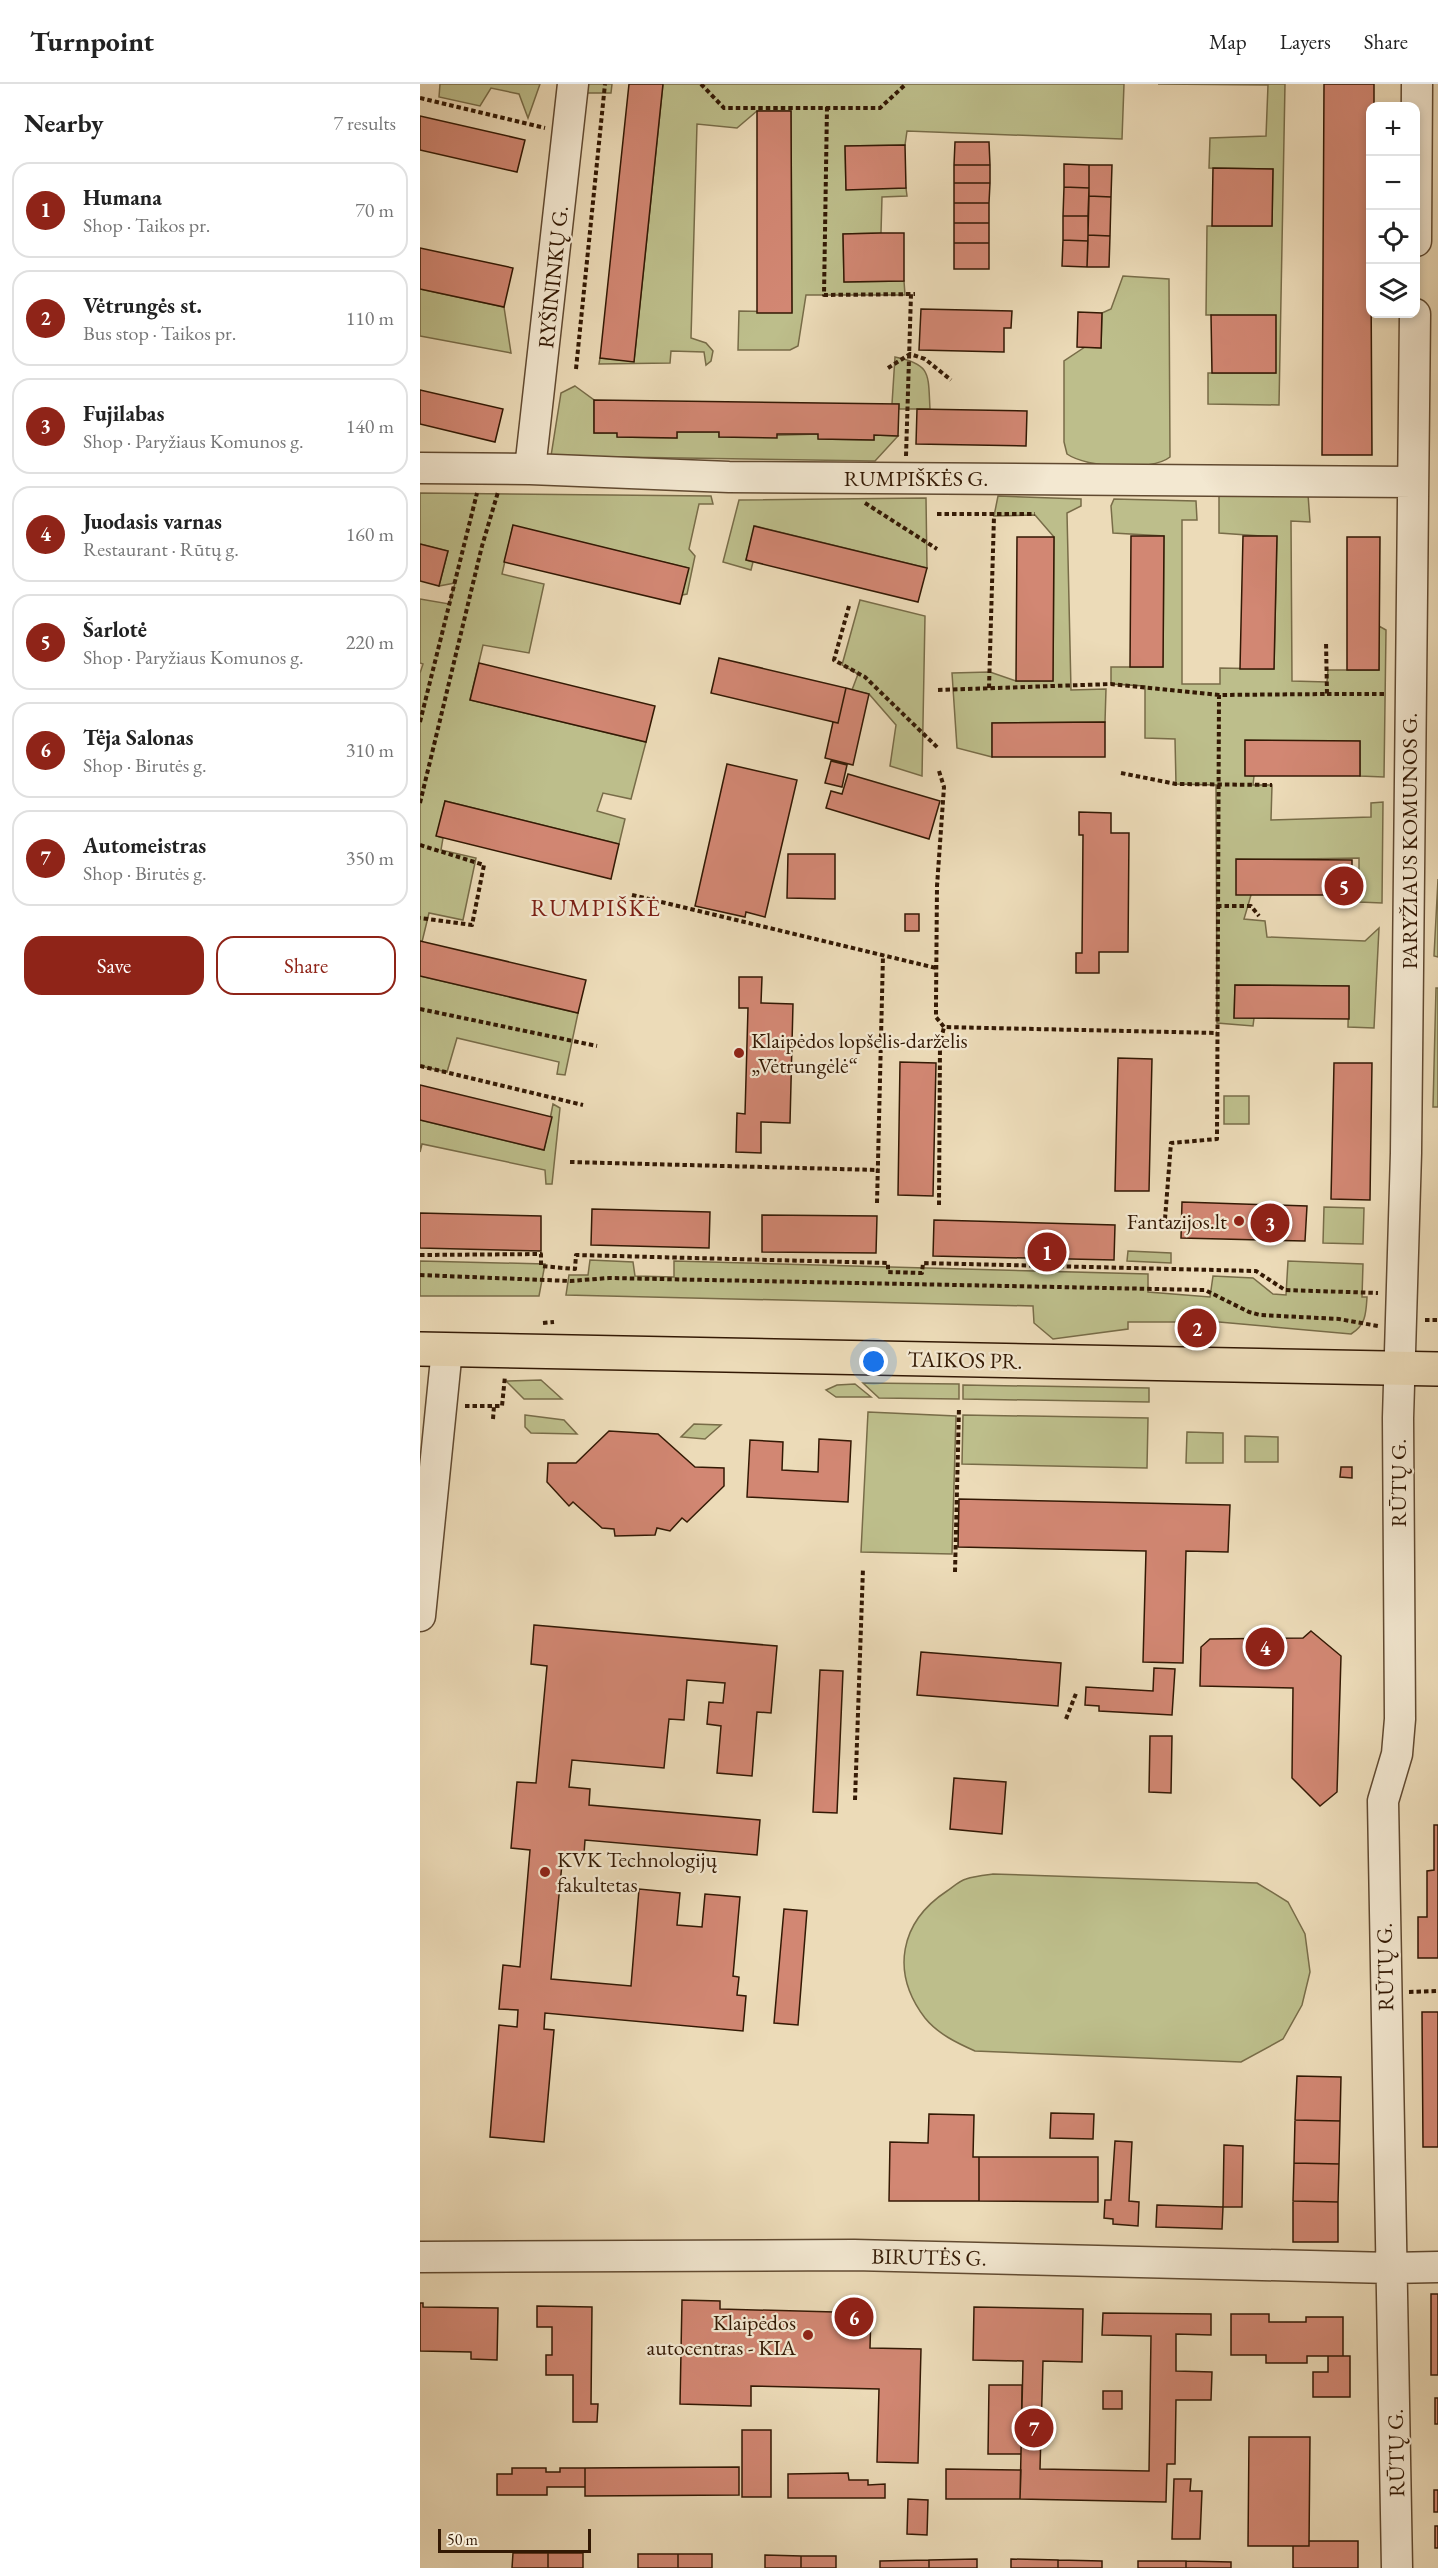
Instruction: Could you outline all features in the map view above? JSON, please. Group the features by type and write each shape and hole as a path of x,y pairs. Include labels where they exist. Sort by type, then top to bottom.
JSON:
{"main road":[{"name":"TAIKOS PR.","path":"433,1349 1438,1369"}],"street":[{"name":"RYŠININKŲ G.","path":"506,468 568,133 573,84"},
{"path":"1416,210 1417,84"},
{"name":"PARYŽIAUS KOMUNOS G.","path":"1400,1368 1406,1164 1415,318"},
{"name":"RUMPIŠKĖS G.","path":"420,468 506,468 729,477 1413,482"},
{"path":"420,1616 433,1349"},
{"name":"RŪTŲ G.","path":"1397,2568 1383,1801 1397,1754 1400,1719 1400,1368"},
{"name":"BIRUTĖS G.","path":"420,2257 854,2255 1390,2268 1438,2267"}],"path":[{"path":"576,369 605,84"},
{"path":"701,84 724,108 827,106 880,108 906,84"},
{"path":"420,98 568,133"},
{"path":"827,106 824,295 913,294 906,478"},
{"path":"888,368 909,354"},
{"path":"909,354 925,359 951,380"},
{"path":"420,722 506,468"},
{"path":"420,803 482,546 506,468"},
{"path":"862,501 938,549"},
{"path":"937,514 994,516 1035,514"},
{"path":"989,688 994,516"},
{"path":"849,606 834,660 865,677 939,749"},
{"path":"1326,641 1327,694"},
{"path":"938,690 1111,684 1219,695 1410,694"},
{"path":"1165,1219 1171,1143 1217,1139 1216,785 1219,695"},
{"path":"939,771 944,787 937,886 936,1017 945,1027 1217,1033"},
{"path":"1121,773 1176,784 1272,785"},
{"path":"420,845 484,865 472,925 420,918"},
{"path":"632,895 936,968"},
{"path":"1217,906 1251,906 1259,916"},
{"path":"878,1203 882,955"},
{"path":"420,1009 597,1046"},
{"path":"939,1205 940,1044 945,1027"},
{"path":"882,1042 940,1044"},
{"path":"420,1066 583,1105"},
{"path":"570,1162 878,1170"},
{"path":"420,1255 541,1254 541,1266 575,1269 576,1255 888,1263 888,1272 922,1273 923,1263 1256,1271 1285,1290 1379,1293 1379,1302"},
{"path":"420,1275 533,1277 570,1281 609,1278 1205,1290 1249,1312 1260,1315 1339,1319 1379,1326 1379,1319"},
{"path":"493,1419 494,1406"},
{"path":"955,1572 959,1407"},
{"path":"855,1800 863,1568"},
{"path":"1066,1719 1077,1691"}],"green space":[{"path":"440,84 540,84 528,118 519,94 491,88 480,106 439,97"},
{"path":"587,84 612,84 611,93 586,93"},
{"path":"663,84 1124,84 1122,139 907,131 905,145 845,146 846,189 906,188 907,196 882,197 881,233 843,234 844,282 904,281 905,295 806,295 798,346 790,350 738,350 739,311 792,312 791,111 757,111 737,128 697,124 691,338 706,343 713,351 711,361 706,365 704,352 671,351 670,363 599,364 600,358 634,361"},
{"path":"1158,84 1285,84 1279,405 1208,404 1208,373 1275,373 1211,315 1206,315 1207,226 1272,226 1273,169 1209,168 1210,138 1266,136 1268,85"},
{"path":"1123,276 1169,279 1170,457 1149,465 1103,465 1076,459 1067,454 1064,442 1064,361 1085,347 1101,348 1102,313 1111,309"},
{"path":"420,289 504,307 511,353 420,336"},
{"path":"895,357 916,363 926,373 930,409 899,409 899,404 892,404"},
{"path":"575,386 594,400 594,433 617,433 618,437 677,438 677,432 719,432 719,437 818,434 819,439 874,440 874,435 898,436 875,461 551,456 561,393"},
{"path":"1219,492 1308,494 1310,522 1291,521 1292,681 1327,682 1328,670 1379,670 1379,626 1386,630 1384,777 1360,776 1360,741 1245,741 1245,775 1254,776 1253,785 1272,785 1271,820 1371,817 1371,803 1383,802 1382,903 1359,902 1359,858 1237,860 1251,895 1244,919 1265,921 1267,937 1365,941 1379,928 1374,1028 1348,1027 1349,986 1235,985 1234,1018 1254,1018 1253,1026 1217,1023 1216,785 1176,784 1175,739 1145,738 1145,686 1111,684 1111,667 1163,667 1164,536 1113,533 1111,506 1114,499 1196,501 1197,520 1182,520 1182,684 1220,684 1220,668 1274,669 1277,537 1219,533"},
{"path":"420,493 711,496 713,504 699,504 689,549 695,556 687,594 682,595 688,568 513,526 502,574 544,584 529,653 483,645 470,700 646,742 631,799 603,793 597,811 625,819 619,844 445,801 437,836 443,838 441,850 476,858 463,920 429,913 422,942 420,941 420,673 423,664 420,663 420,599 449,604 455,583 439,586 448,551 420,544"},
{"path":"998,496 1081,499 1081,506 1067,513 1071,690 1106,689 1105,722 992,723 992,757 957,748 952,673 990,672 1016,681 1053,681 1054,537 1035,515 994,516"},
{"path":"926,498 927,568 755,526 746,560 753,562 751,570 723,562 739,500"},
{"path":"860,600 925,616 922,776 890,766 896,725 869,694 852,690 858,674 842,665"},
{"path":"1438,879 1438,957 1434,956"},
{"path":"420,976 578,1013 565,1075 557,1074 559,1062 457,1038 447,1072 420,1066"},
{"path":"1436,988 1438,988 1438,1107 1433,1107"},
{"path":"1224,1096 1249,1096 1249,1124 1224,1124"},
{"path":"553,1104 560,1108 552,1184 546,1184 545,1170 422,1144 420,1152 420,1120 544,1150"},
{"path":"1324,1207 1364,1208 1363,1244 1323,1243"},
{"path":"1128,1251 1171,1253 1171,1263 1127,1261"},
{"path":"590,1260 633,1262 635,1276 674,1277 674,1261 1148,1274 1148,1292 1210,1297 1213,1276 1253,1278 1273,1294 1286,1295 1288,1261 1363,1264 1362,1297 1367,1297 1362,1323 1351,1334 1219,1322 1128,1322 1128,1329 1053,1339 1034,1323 1033,1306 566,1295 569,1275 588,1275"},
{"path":"420,1261 545,1264 539,1296 420,1296"},
{"path":"541,1380 562,1399 524,1399 506,1381"},
{"path":"863,1383 959,1384 959,1399 879,1398"},
{"path":"855,1384 871,1397 836,1397 826,1390 837,1385"},
{"path":"963,1385 1149,1388 1149,1402 963,1399"},
{"path":"868,1412 956,1416 952,1554 861,1552"},
{"path":"525,1415 564,1420 577,1434 531,1433 525,1427"},
{"path":"963,1415 1148,1418 1147,1468 962,1464"},
{"path":"694,1424 721,1425 705,1439 681,1437"},
{"path":"1187,1432 1223,1433 1223,1463 1186,1463"},
{"path":"1245,1436 1278,1437 1278,1462 1245,1462"},
{"path":"993,1874 1257,1883 1288,1902 1305,1934 1310,1972 1302,2005 1283,2039 1241,2062 975,2051 942,2033 925,2018 914,2001 907,1983 904,1966 905,1949 910,1933 919,1917 931,1903 963,1880"}],"building":[{"path":"629,84 663,84 634,362 600,358"},
{"path":"1324,84 1374,84 1374,102 1366,102 1366,318 1371,318 1372,455 1322,455"},
{"path":"757,111 791,111 792,313 757,313"},
{"path":"420,116 525,140 517,172 420,150"},
{"path":"955,142 989,142 990,165 954,165"},
{"path":"905,145 906,188 846,190 845,146"},
{"path":"1064,164 1089,165 1089,188 1064,187"},
{"path":"954,165 990,165 990,183 954,183"},
{"path":"1089,165 1112,165 1111,197 1089,196"},
{"path":"1213,168 1273,169 1272,226 1212,226"},
{"path":"954,183 990,183 989,203 954,203"},
{"path":"1064,187 1089,188 1088,216 1063,216"},
{"path":"1089,196 1111,197 1110,236 1088,235"},
{"path":"954,203 989,203 989,223 954,223"},
{"path":"1063,216 1088,216 1088,241 1063,240"},
{"path":"954,223 989,223 989,243 954,243"},
{"path":"904,233 904,281 844,282 843,234"},
{"path":"1088,235 1110,236 1109,267 1087,267"},
{"path":"1063,240 1088,241 1087,267 1062,266"},
{"path":"954,243 989,243 989,269 954,269"},
{"path":"420,248 513,268 504,307 420,289"},
{"path":"921,309 1012,311 1011,328 1004,328 1004,352 919,350"},
{"path":"1078,312 1102,313 1101,348 1077,347"},
{"path":"1211,315 1276,315 1276,373 1212,373"},
{"path":"420,390 503,409 495,442 420,424"},
{"path":"594,400 899,404 898,436 874,435 874,440 818,439 818,434 777,434 777,438 719,437 719,432 677,432 677,438 617,437 617,433 594,433"},
{"path":"917,409 1027,411 1026,446 916,444"},
{"path":"513,525 689,568 680,604 504,562"},
{"path":"754,526 927,568 918,602 746,560"},
{"path":"1131,536 1164,536 1163,667 1130,667"},
{"path":"1243,536 1277,536 1274,669 1240,669"},
{"path":"1017,537 1054,537 1053,681 1016,681"},
{"path":"1347,537 1380,537 1379,670 1347,670"},
{"path":"420,544 448,551 439,586 420,581"},
{"path":"719,658 846,688 838,723 711,693"},
{"path":"479,663 655,706 646,742 470,700"},
{"path":"846,688 869,694 853,765 825,758 833,722 838,723"},
{"path":"1105,722 1105,757 992,757 992,723"},
{"path":"1245,740 1360,741 1360,776 1245,776"},
{"path":"831,761 847,765 842,787 825,783"},
{"path":"727,764 797,780 765,917 746,912 745,917 695,906"},
{"path":"848,774 940,801 929,839 826,808 831,791 842,794"},
{"path":"445,801 619,844 611,879 436,836"},
{"path":"1079,812 1111,813 1111,833 1129,833 1128,952 1099,952 1099,973 1076,973 1076,953 1082,953 1083,835 1079,835"},
{"path":"788,854 835,854 835,899 787,898"},
{"path":"1236,859 1352,860 1352,895 1236,895"},
{"path":"905,914 919,914 919,931 905,931"},
{"path":"420,941 586,980 578,1013 420,976"},
{"path":"739,977 762,977 761,1003 793,1004 790,1123 761,1122 761,1153 736,1152 737,1113 745,1114 748,1008 739,1008"},
{"path":"1235,985 1349,986 1349,1019 1234,1018"},
{"path":"1118,1058 1152,1059 1149,1191 1115,1191"},
{"path":"900,1062 936,1063 933,1196 898,1195"},
{"path":"1334,1063 1372,1063 1370,1200 1331,1199"},
{"path":"420,1085 552,1117 544,1150 420,1120"},
{"path":"1182,1202 1307,1206 1305,1241 1181,1238"},
{"path":"592,1209 710,1212 709,1248 591,1245"},
{"path":"420,1213 541,1216 541,1251 420,1248"},
{"path":"762,1215 877,1216 876,1253 762,1252"},
{"path":"934,1220 1115,1225 1114,1260 933,1256"},
{"path":"609,1431 658,1434 695,1467 724,1468 724,1486 687,1522 682,1518 670,1531 657,1528 655,1535 615,1536 614,1529 602,1528 573,1502 569,1506 547,1482 548,1463 576,1463"},
{"path":"819,1439 851,1441 848,1502 747,1497 750,1440 783,1442 782,1470 818,1472"},
{"path":"1341,1467 1352,1467 1352,1478 1340,1477"},
{"path":"959,1499 1230,1505 1228,1552 1186,1551 1183,1663 1143,1662 1146,1551 958,1547"},
{"name":"KVK Technologijų fakultetas","path":"534,1625 777,1646 771,1713 757,1712 752,1776 717,1773 721,1726 707,1724 709,1702 723,1703 725,1683 687,1680 684,1720 669,1719 664,1768 572,1760 569,1787 590,1789 589,1805 760,1820 757,1855 585,1840 584,1854 563,1853 551,1979 631,1986 639,1889 680,1893 677,1925 702,1927 705,1894 740,1897 733,1976 739,1977 737,1995 746,1996 743,2031 545,2013 544,2029 554,2030 544,2142 490,2137 499,2025 517,2027 518,2010 499,2009 503,1965 520,1967 530,1850 511,1848 517,1782 536,1783 547,1666 531,1664"},
{"path":"1311,1631 1341,1656 1337,1792 1320,1806 1292,1778 1293,1688 1200,1686 1201,1647 1210,1639 1303,1638"},
{"path":"921,1652 1061,1663 1058,1706 917,1695"},
{"path":"1154,1668 1175,1669 1172,1715 1099,1711 1099,1706 1085,1705 1086,1687 1153,1691"},
{"path":"820,1670 843,1671 837,1813 813,1812"},
{"path":"1150,1736 1172,1736 1171,1793 1149,1792"},
{"path":"954,1778 1006,1782 1002,1834 950,1829"},
{"path":"1434,1825 1438,1825 1438,1958 1418,1958 1418,1917 1427,1917 1427,1871 1434,1870"},
{"path":"784,1909 807,1911 798,2025 774,2023"},
{"path":"1422,2012 1438,2012 1438,2147 1423,2147"},
{"path":"1297,2076 1341,2077 1340,2121 1295,2120"},
{"path":"1051,2113 1094,2114 1093,2139 1050,2138"},
{"path":"929,2114 974,2115 973,2157 979,2157 979,2201 889,2201 890,2142 928,2143"},
{"path":"1295,2120 1340,2121 1339,2164 1294,2163"},
{"path":"1115,2141 1132,2142 1129,2201 1139,2202 1138,2226 1113,2224 1113,2219 1104,2218 1105,2200 1111,2200"},
{"path":"1224,2145 1243,2146 1242,2207 1223,2207"},
{"path":"979,2157 1098,2157 1098,2202 979,2201"},
{"path":"1294,2163 1339,2164 1338,2202 1293,2201"},
{"path":"1293,2201 1338,2202 1338,2242 1293,2242"},
{"path":"1157,2205 1223,2207 1222,2229 1156,2227"},
{"path":"1431,2294 1438,2294 1438,2375 1431,2375"},
{"path":"682,2300 720,2301 720,2309 871,2313 870,2348 921,2349 918,2463 877,2462 879,2389 751,2386 751,2406 680,2404"},
{"path":"420,2303 423,2303 423,2307 498,2308 497,2360 471,2359 471,2352 420,2351"},
{"path":"537,2306 592,2307 591,2404 598,2404 597,2422 573,2422 573,2375 546,2375 546,2355 552,2355 552,2327 537,2327"},
{"path":"974,2307 1083,2309 1082,2362 1043,2361 1040,2469 1149,2471 1151,2336 1102,2335 1103,2313 1211,2314 1211,2335 1176,2334 1176,2371 1212,2372 1211,2400 1176,2400 1175,2464 1167,2464 1166,2502 1020,2499 1023,2361 973,2360"},
{"path":"1231,2314 1269,2314 1269,2322 1306,2322 1306,2317 1343,2317 1343,2356 1307,2356 1307,2363 1266,2363 1266,2355 1231,2355"},
{"path":"1328,2356 1350,2356 1350,2397 1313,2397 1313,2372 1328,2372"},
{"path":"989,2385 1022,2385 1021,2454 988,2454"},
{"path":"1103,2391 1122,2391 1122,2409 1103,2409"},
{"path":"1435,2398 1438,2398 1438,2424 1435,2424"},
{"path":"742,2430 771,2430 771,2497 742,2497"},
{"path":"1249,2437 1310,2437 1309,2546 1248,2546"},
{"path":"739,2467 739,2495 585,2496 585,2468"},
{"path":"512,2468 546,2468 546,2472 560,2472 560,2468 585,2468 585,2487 547,2487 547,2495 497,2495 497,2474 512,2474"},
{"path":"946,2469 1021,2470 1020,2499 946,2499"},
{"path":"848,2473 849,2480 868,2480 868,2485 885,2484 885,2498 788,2498 788,2474"},
{"path":"1174,2479 1191,2479 1190,2491 1202,2491 1200,2539 1172,2539"},
{"path":"1434,2490 1438,2490 1438,2512 1434,2512"},
{"path":"908,2499 928,2500 927,2535 907,2534"},
{"path":"1435,2526 1438,2526 1438,2548 1435,2548"},
{"path":"1309,2541 1358,2541 1358,2568 1293,2568 1293,2546 1309,2546"},
{"path":"513,2553 548,2553 548,2568 512,2568"},
{"path":"548,2553 583,2553 583,2568 548,2568"},
{"path":"638,2554 678,2554 678,2568 638,2568"},
{"path":"678,2554 712,2554 712,2568 678,2568"},
{"path":"765,2555 801,2556 801,2568 765,2568"},
{"path":"801,2556 836,2556 836,2568 801,2568"},
{"path":"977,2559 977,2568 929,2568 929,2560"},
{"path":"1011,2559 1058,2560 1058,2568 1011,2568"},
{"path":"929,2560 929,2568 880,2568 880,2561"},
{"path":"1058,2560 1102,2561 1102,2568 1058,2568"},
{"path":"1138,2561 1186,2561 1186,2568 1138,2568"},
{"path":"1186,2561 1231,2562 1231,2568 1186,2568"}],"place":[{"name":"Šarlotė","path":"1344,886"},
{"name":"Klaipėdos lopšelis-darželis „Vėtrungėlė“","path":"739,1053"},
{"name":"Fantazijos.lt","path":"1239,1221"},
{"name":"Fujilabas","path":"1270,1223"},
{"name":"Humana","path":"1047,1252"},
{"name":"Vėtrungės st.","path":"1197,1328"},
{"name":"Juodasis varnas","path":"1265,1647"},
{"name":"KVK Technologijų fakultetas","path":"545,1872"},
{"name":"Tėja Salonas","path":"854,2317"},
{"name":"Klaipėdos autocentras - KIA","path":"808,2335"},
{"name":"Automeistras","path":"1034,2428"}],"district":[{"name":"RUMPIŠKĖ","path":"596,907"}]}
